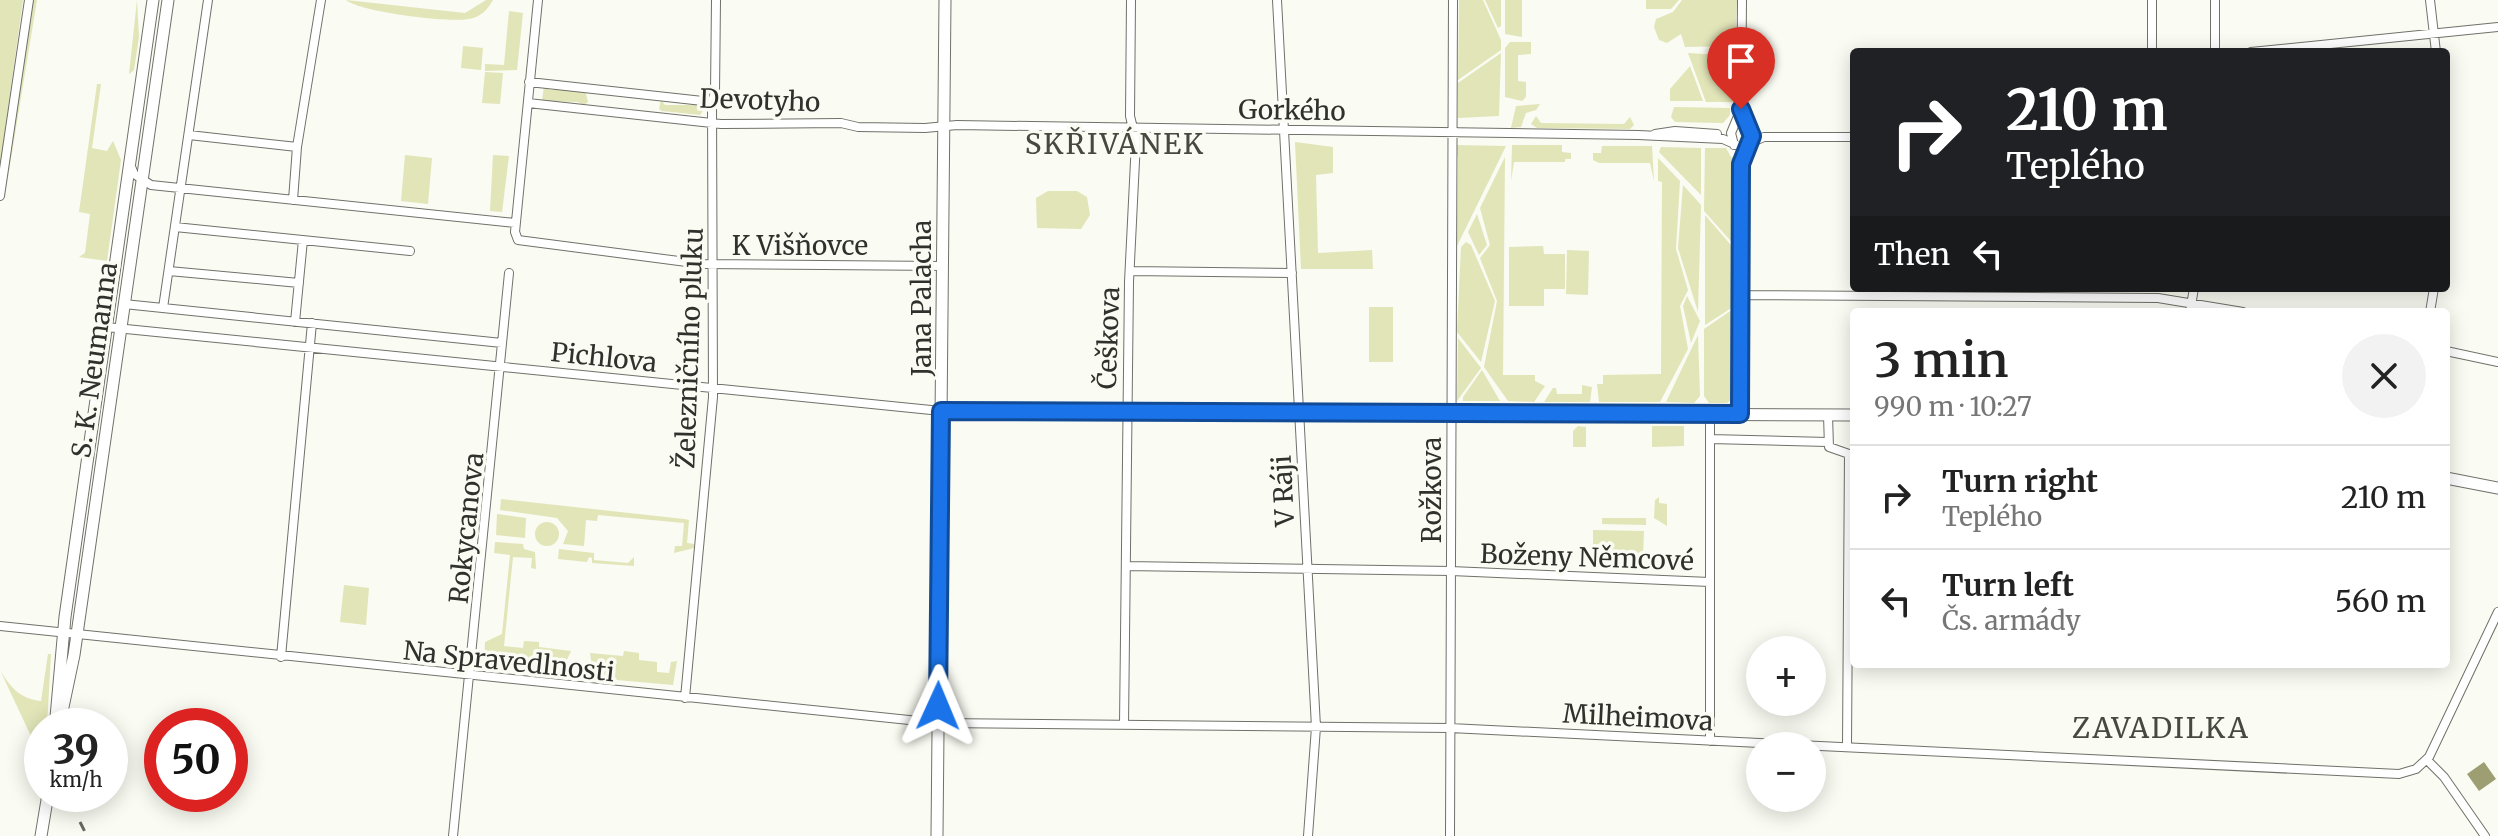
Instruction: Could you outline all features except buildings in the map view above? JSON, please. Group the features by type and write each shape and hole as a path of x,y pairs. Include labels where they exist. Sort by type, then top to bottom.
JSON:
{"main road":[{"name":"S. K. Neumanna","path":"58,708 63,635 153,0"},
{"name":"S. K. Neumanna","path":"61,708 77,637 168,0"},
{"name":"Jana Palacha","path":"937,836 945,0"},
{"path":"941,411 1850,415"},
{"path":"2450,479 2498,488"},
{"path":"41,836 45,812"}],"street":[{"path":"0,196 29,0"},
{"path":"163,308 208,0"},
{"path":"293,200 297,147 321,0"},
{"path":"130,163 142,181 182,189 515,223 538,0"},
{"name":"Železničního pluku","path":"685,698 713,389 712,102 716,0"},
{"name":"Češkova","path":"1124,725 1127,413 1136,141 1132,127 1131,0"},
{"name":"V Ráji","path":"1277,0 1316,727 1308,836"},
{"name":"Rožkova","path":"1450,836 1453,0"},
{"path":"1741,164 1730,136 1741,109 1742,0"},
{"path":"2152,0 2152,48"},
{"path":"2215,0 2215,48"},
{"path":"2430,0 2436,48"},
{"path":"2292,48 2498,27"},
{"name":"Devotyho","path":"529,82 712,102"},
{"name":"Devotyho","path":"528,103 708,120 714,126 782,126 798,122 841,123 858,127 944,126"},
{"path":"1740,414 1741,164 1752,136 1741,109"},
{"name":"Gorkého","path":"1638,135 1675,131 1721,134 1741,125 1771,136 1850,137"},
{"name":"Gorkého","path":"944,126 1638,135 1719,138 1741,147 1771,136"},
{"path":"189,135 297,147"},
{"name":"K Višňovce","path":"515,223 516,237 529,243 713,264 943,266"},
{"path":"175,227 410,251"},
{"path":"295,322 303,240"},
{"path":"169,271 299,283"},
{"path":"1131,271 1292,273"},
{"name":"Rokycanova","path":"453,836 509,273"},
{"path":"2173,292 2173,299"},
{"path":"2191,308 2193,292"},
{"path":"1740,295 2028,293 2173,299 2223,308"},
{"path":"124,304 502,343"},
{"path":"281,657 312,323"},
{"name":"Pichlova","path":"106,327 941,411"},
{"path":"2450,352 2498,362"},
{"name":"Boženy Němcové","path":"1710,414 1710,741"},
{"path":"1828,415 1830,448 1846,450 1849,454 1847,747"},
{"path":"1710,439 1828,442"},
{"name":"Boženy Němcové","path":"1126,566 1451,571 1710,582"},
{"path":"2485,836 2444,777 2427,760 2498,612"},
{"name":"Na Spravedlnosti","path":"0,626 77,637 938,723"},
{"name":"Milheimova","path":"938,723 1450,728 2399,774 2411,772 2427,760"}],"shaded area":[{"path":"0,0 23,0 0,166"},
{"path":"33,0 37,0 6,189"},
{"path":"137,0 139,37 134,70 129,74"},
{"path":"346,0 465,13 486,0 493,0 481,14 459,20 368,9"},
{"path":"1459,0 1483,0 1501,40 1501,50 1458,80"},
{"path":"1485,0 1501,0 1501,26 1498,28"},
{"path":"1505,0 1522,0 1522,37 1505,34"},
{"path":"1646,0 1679,0 1671,9 1646,9"},
{"path":"1682,0 1737,0 1735,46 1685,47 1681,34 1667,43 1659,40 1654,27 1656,19 1673,12"},
{"path":"509,11 523,13 517,70 485,71 485,64 504,65"},
{"path":"1510,42 1531,42 1531,54 1518,55 1518,81 1526,82 1526,97 1522,101 1505,97 1505,48"},
{"path":"463,46 483,48 481,70 461,68"},
{"path":"1501,53 1499,116 1458,118 1458,83"},
{"path":"1688,53 1735,56 1737,102 1706,102"},
{"path":"1690,66 1703,101 1670,101 1670,89"},
{"path":"485,72 503,73 500,104 482,103"},
{"path":"97,84 101,84 92,148 107,151 113,141 121,160 107,261 79,257 85,253 90,214 79,212"},
{"path":"544,86 550,90 585,90 588,102 584,105 578,102 542,101"},
{"path":"661,100 665,105 701,105 703,111 700,115 662,111 659,109"},
{"path":"1540,104 1536,110 1526,113 1521,127 1511,128 1516,106"},
{"path":"1674,107 1730,108 1730,115 1723,123 1675,122 1671,117"},
{"path":"1536,116 1541,123 1624,124 1630,117 1634,125 1630,129 1537,128 1531,124"},
{"path":"1295,142 1333,147 1333,173 1316,175 1318,253 1372,250 1373,269 1301,269"},
{"path":"1455,145 1506,146 1457,246 1458,159"},
{"path":"1512,145 1562,145 1562,152 1571,153 1571,159 1565,159 1565,162 1514,162 1511,181"},
{"path":"1602,146 1652,146 1654,181 1650,163 1599,163 1593,160 1593,153 1601,153"},
{"path":"1661,147 1701,148 1701,195 1659,152"},
{"path":"1705,148 1726,148 1731,157 1735,157 1737,248 1704,211"},
{"path":"405,155 432,158 428,204 401,201"},
{"path":"493,155 509,156 502,212 490,211"},
{"path":"1505,157 1503,375 1535,375 1535,381 1545,386 1534,402 1508,401 1484,367 1497,301 1480,258 1490,245 1480,208"},
{"path":"1658,158 1680,181 1676,249 1688,290 1680,306 1688,349 1660,402 1599,402 1597,384 1603,384 1603,375 1661,374 1662,182 1658,181"},
{"path":"1683,185 1701,205 1698,312 1678,248"},
{"path":"1048,191 1077,191 1087,197 1090,215 1081,229 1037,228 1036,198"},
{"path":"1477,214 1487,245 1479,255 1468,232"},
{"path":"1705,215 1737,252 1736,305 1705,325"},
{"path":"1466,242 1471,245 1495,301 1481,362 1457,332 1461,247"},
{"path":"1543,246 1544,254 1565,254 1565,289 1544,289 1544,306 1509,306 1509,247"},
{"path":"1567,250 1589,251 1588,295 1566,294"},
{"path":"1687,296 1700,321 1691,343 1683,306"},
{"path":"1369,307 1393,307 1393,362 1369,362"},
{"path":"1736,307 1736,396 1727,403 1709,403 1704,396 1704,329"},
{"path":"1698,335 1700,396 1694,403 1666,402"},
{"path":"1458,338 1481,368 1457,401"},
{"path":"1482,370 1500,401 1463,401 1463,397"},
{"path":"1582,385 1592,387 1590,402 1544,402 1553,388 1556,388 1557,394 1582,394"},
{"path":"1578,426 1586,427 1586,447 1573,447 1573,431"},
{"path":"1652,426 1684,426 1684,446 1652,447"},
{"path":"1659,497 1659,503 1667,504 1667,526 1654,518 1655,500"},
{"path":"501,499 689,520 687,543 694,544 694,548 674,553 675,546 682,546 684,523 598,515 597,521 586,520 584,546 563,544 568,531 557,518 500,510"},
{"path":"497,514 526,518 525,538 496,535"},
{"path":"1602,518 1646,518 1646,525 1602,524"},
{"path":"547,522 558,529 559,534 552,545 547,546 536,539 535,534 542,523"},
{"path":"1593,530 1644,531 1643,556 1593,555"},
{"path":"495,542 523,544 524,549 535,552 536,569 531,568 532,558 513,557 504,646 523,648 524,641 539,642 539,647 571,651 560,675 484,666 485,642 502,634 510,555 494,553"},
{"path":"559,549 594,553 594,560 628,563 634,557 634,566 592,563 589,557 587,562 558,559"},
{"path":"344,585 369,588 366,625 340,622"},
{"path":"624,651 639,653 639,660 657,662 657,672 669,673 671,662 677,661 673,685 594,678 590,653 623,656"},
{"path":"48,654 51,654 48,708 24,708 24,721 0,670 16,691 27,698 41,701"},
{"path":"2484,762 2496,779 2479,791 2467,774"}],"railway":[{"path":"80,822 87,836"}],"district":[{"name":"SKŘIVÁNEK","path":"1115,144"},
{"name":"ZAVADILKA","path":"2161,728"}],"route":[{"path":"938,706 941,411 1740,414 1741,164 1752,136 1741,109"}]}
